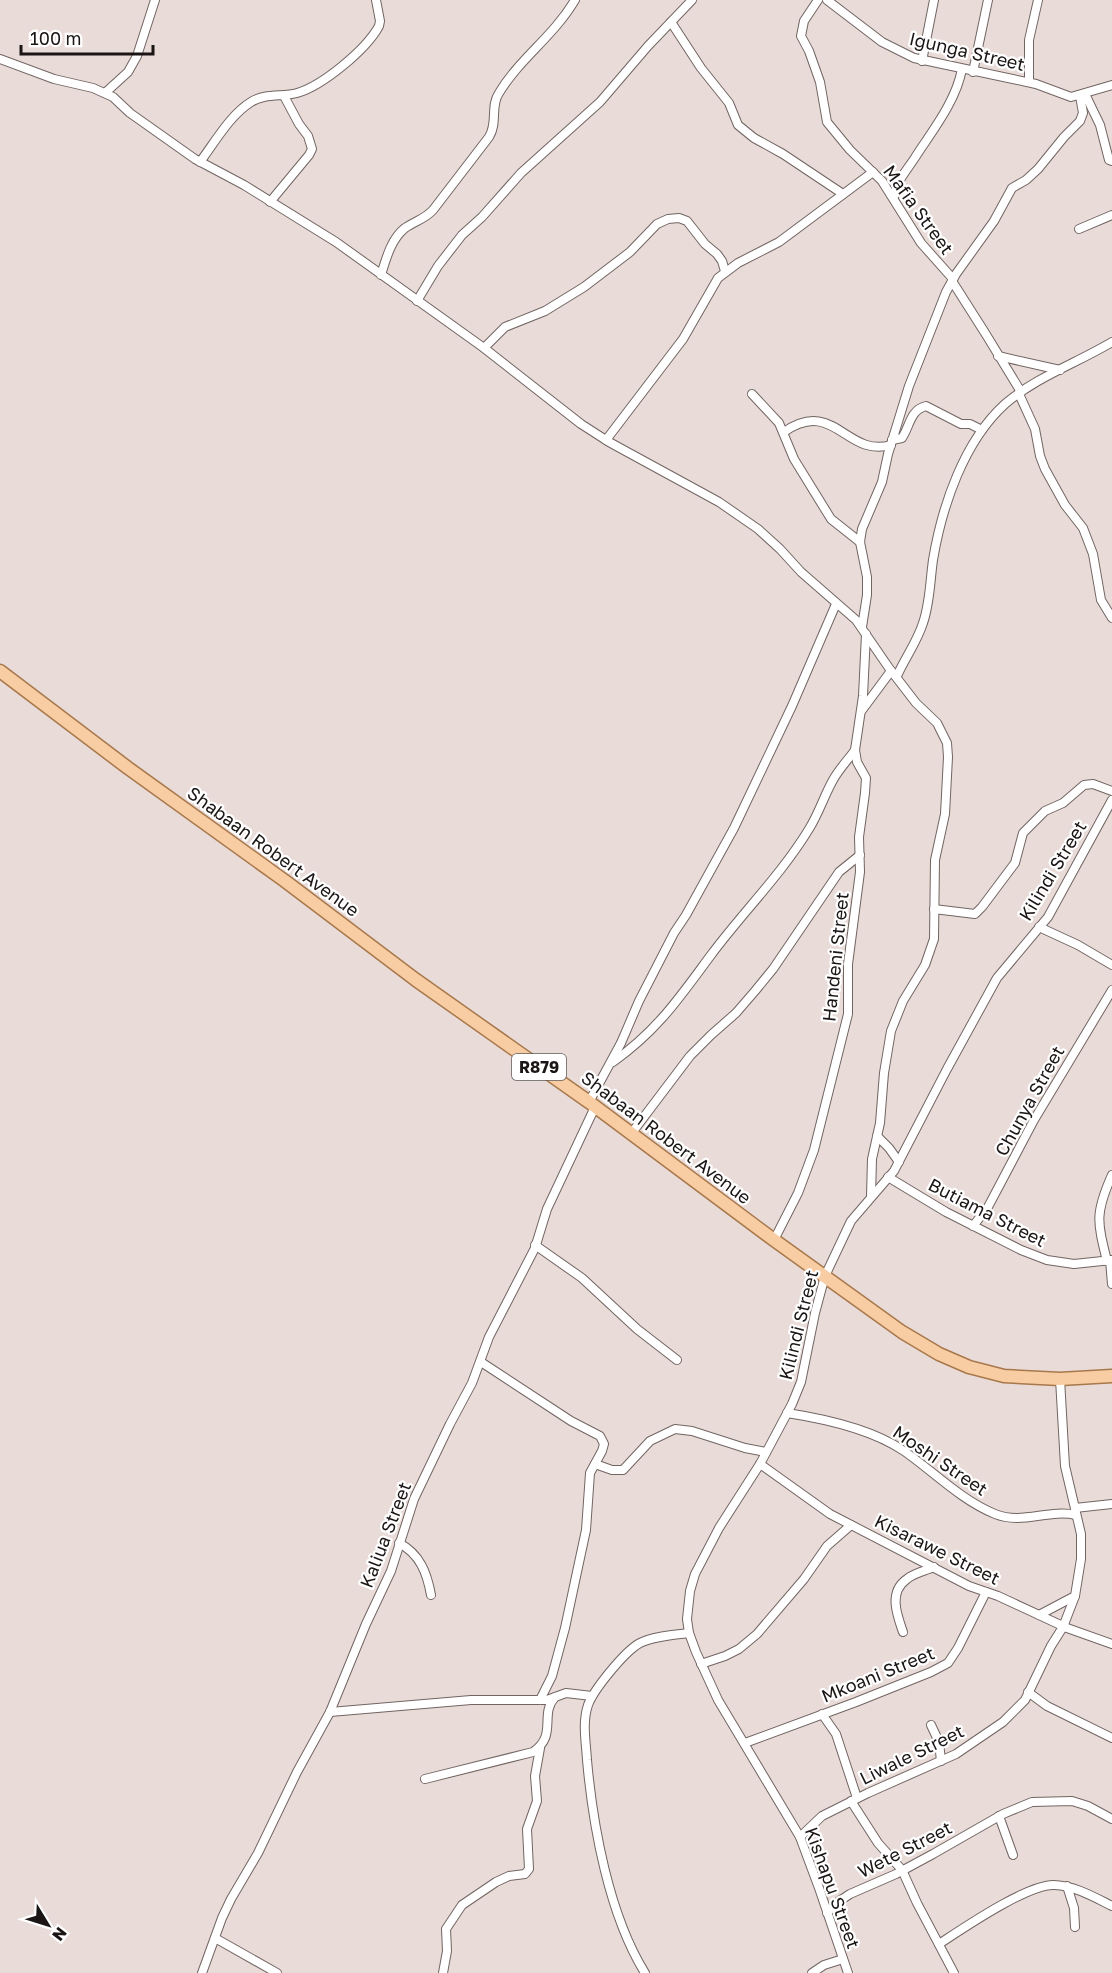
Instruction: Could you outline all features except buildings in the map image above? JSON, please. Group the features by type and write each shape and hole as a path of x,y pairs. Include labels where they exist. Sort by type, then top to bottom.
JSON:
{"main road":[{"name":"Shabaan Robert Avenue","path":"0,671 416,980 592,1104 902,1332 969,1367 1004,1376 1060,1379 1112,1376"}],"street":[{"path":"105,93 128,72 137,56 155,0"},
{"path":"200,162 236,116 252,101 261,97 284,96 308,89 324,79 367,43 379,26 376,0"},
{"path":"381,275 393,242 405,228 426,217 489,137 494,125 494,104 498,94 522,63 559,24 574,0"},
{"path":"417,301 438,266 462,235 482,217 521,173 600,102 692,0"},
{"name":"Mafia Street","path":"818,0 804,21 801,36 820,82 825,117 831,128 882,181 894,197 907,223 952,280 981,325 1020,393 1035,429 1045,469 1065,504 1083,528 1093,554 1101,600 1112,618"},
{"name":"Igunga Street","path":"827,0 882,42 922,61 1029,82 1071,97 1083,95"},
{"path":"922,61 934,0"},
{"path":"973,72 988,0"},
{"path":"1029,82 1029,39 1038,0"},
{"path":"670,22 701,68 729,103 738,125 754,138 783,154 843,194"},
{"path":"0,58 54,79 105,93 200,162 244,185 336,242 484,348 581,424 719,502 758,529 864,630 916,703 937,723 947,743 948,757 945,814 935,860 936,927 931,950 903,1001 891,1031 872,1159 871,1196"},
{"path":"894,197 901,178 929,138 943,113 962,69"},
{"path":"1083,95 1112,85"},
{"path":"1083,95 1100,125 1109,160 1112,161"},
{"path":"752,394 779,423 794,459 831,519 860,542 862,529 884,477 891,443 912,377 952,280 994,221 1012,188 1026,180 1038,169 1080,121 1083,114 1083,95"},
{"path":"270,202 312,149 308,136 298,124 284,96"},
{"path":"606,440 683,339 700,312 710,290 725,272 779,242 873,172"},
{"path":"1079,229 1112,215"},
{"path":"484,348 505,327 544,311 584,287 630,252 657,224 668,219 679,218 687,221 722,261 725,272"},
{"path":"860,712 894,674 911,650 923,622 933,560 945,507 970,449 982,430 1006,403 1020,393 1112,342"},
{"path":"998,356 1060,370"},
{"path":"784,432 798,423 822,421 834,426 848,437 864,444 883,448 902,438 911,418 918,410 926,406 961,424 970,424 982,430"},
{"name":"Handeni Street","path":"774,1240 798,1193 810,1161 849,1004 848,964 860,872 859,837 866,778 856,762 855,750 860,712 867,595 867,577 860,542"},
{"name":"Kaliua Street","path":"202,1973 231,1899 258,1852 297,1772 330,1712 366,1624 391,1571 414,1499 472,1383 489,1337 536,1245 547,1209 610,1065 674,933 734,828 792,706 836,603"},
{"path":"610,1065 663,1018 695,979 711,954 778,874 809,830 833,780 855,750"},
{"path":"934,909 975,914 1015,863 1023,833 1045,811 1063,803 1078,788 1086,784 1112,791"},
{"name":"Kilindi Street","path":"751,1752 718,1700 689,1633 686,1608 695,1574 718,1528 760,1464 801,1383 825,1276 851,1221 899,1162 997,978 1059,899 1112,800"},
{"path":"632,1134 690,1056 736,1013 773,969 839,872 860,855"},
{"path":"1039,927 1078,945 1109,964 1112,973"},
{"name":"Chunya Street","path":"973,1226 988,1207 1034,1120 1112,990"},
{"path":"877,1136 890,1148 899,1162"},
{"path":"1112,1175 1098,1211 1099,1225 1110,1260 1112,1284"},
{"name":"Butiama Street","path":"888,1177 929,1204 1021,1250 1047,1260 1074,1264 1110,1260"},
{"path":"536,1245 582,1278 637,1329 677,1360"},
{"path":"481,1362 571,1421 600,1436 604,1447 590,1473 586,1530 568,1619 552,1676 540,1700"},
{"path":"1039,1615 1075,1596 1082,1558 1081,1534 1063,1448 1060,1379"},
{"name":"Moshi Street","path":"787,1413 834,1421 894,1445 959,1493 995,1514 1011,1518 1029,1517 1050,1512 1075,1512 1112,1504"},
{"path":"595,1464 618,1471 623,1470 650,1441 675,1429 692,1431 745,1448 766,1452"},
{"name":"Kisarawe Street","path":"760,1464 830,1514 969,1586 1063,1627 1112,1644"},
{"path":"701,1664 725,1656 757,1634 804,1578 827,1546 851,1525"},
{"path":"399,1543 416,1555 426,1575 431,1595"},
{"path":"903,1632 895,1607 898,1592 906,1579 934,1567"},
{"name":"Mkoani Street","path":"745,1743 919,1677 948,1663 986,1592"},
{"name":"Liwale Street","path":"800,1837 822,1816 956,1754 1018,1709 1063,1627 1075,1596"},
{"path":"645,1973 631,1946 607,1874 593,1809 585,1731 587,1708 592,1696 607,1675 631,1649 651,1640 689,1633"},
{"path":"1028,1692 1047,1706 1112,1738"},
{"path":"330,1712 471,1700 547,1700 575,1693 592,1696"},
{"path":"443,1973 447,1951 446,1929 462,1905 496,1882 509,1876 525,1874 529,1869 527,1829 537,1801 535,1776 540,1748 548,1732 549,1704 556,1696"},
{"path":"822,1714 836,1734 854,1800 878,1843 902,1870 954,1973"},
{"path":"931,1725 939,1742 941,1761"},
{"path":"425,1779 527,1754 540,1748"},
{"name":"Kishapu Street","path":"751,1752 800,1837 848,1973"},
{"name":"Wete Street","path":"827,1913 850,1894 902,1870 999,1816 1032,1802 1072,1801 1088,1806 1112,1819"},
{"path":"999,1816 1012,1855"},
{"path":"939,1944 1018,1896 1040,1886 1053,1884 1067,1886 1112,1906"},
{"path":"1067,1886 1074,1908 1075,1927"},
{"path":"215,1938 276,1973"},
{"path":"812,1973 824,1965 843,1959"}]}
